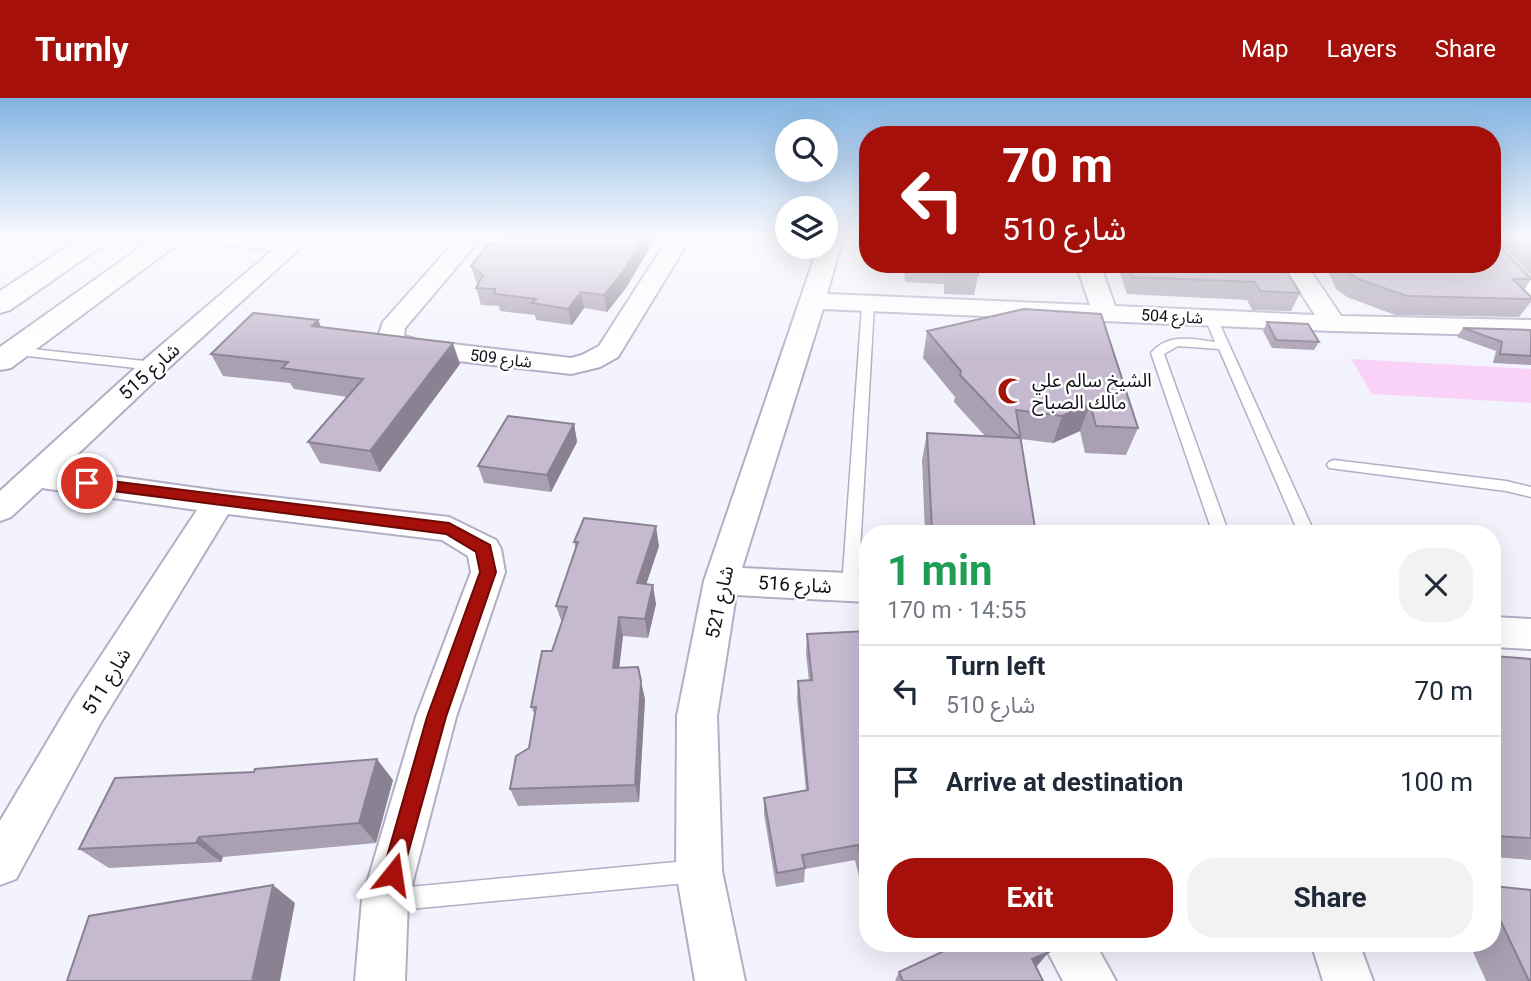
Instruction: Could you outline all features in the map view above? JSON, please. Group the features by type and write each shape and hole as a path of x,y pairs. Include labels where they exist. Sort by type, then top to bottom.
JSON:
{"main road":[{"path":"0,304 38,278"},
{"path":"6,356 114,278"}],"street":[{"name":"شارع 515","path":"0,509 20,481 254,278"},
{"name":"شارع 509","path":"435,278 392,327 390,340 415,348 571,366 591,361 609,351 654,278"},
{"name":"شارع 521","path":"720,981 699,871 697,716 721,580 820,278"},
{"path":"1093,278 1105,312"},
{"path":"1303,278 1333,323"},
{"path":"1517,278 1531,293"},
{"name":"شارع 504","path":"813,301 1333,323 1531,328"},
{"path":"20,481 449,529 484,549 488,572 436,717 386,900 380,981"},
{"name":"شارع 511","path":"0,863 86,712 219,502"},
{"name":"شارع 516","path":"721,580 859,588"},
{"path":"1501,632 1531,634"},
{"path":"1073,952 1091,981"},
{"path":"1338,952 1348,981"}],"lane":[{"path":"861,525 868,305"},
{"path":"1211,318 1303,525"},
{"path":"1218,525 1157,353 1163,345 1172,343 1222,346"},
{"path":"6,356 154,366"},
{"path":"1334,465 1506,486 1531,492"},
{"path":"386,900 699,871"}],"shaded area":[{"path":"1351,359 1531,369 1531,403 1372,394"}],"building":[{"path":"481,278 618,278 604,295 581,292 568,309 532,303 536,299 495,294 495,289 476,288"},
{"path":"1162,278 1291,278 1300,293 1260,291 1255,282"},
{"path":"1530,278 1513,279 1531,299 1407,296 1358,279"},
{"path":"1024,309 1101,314 1138,428 1096,426 1090,404 1062,416 1016,410 1035,525 932,525 927,433 1020,438 960,375 961,371 927,331"},
{"path":"253,313 318,320 312,326 453,343 370,451 308,442 363,379 282,368 288,362 211,354"},
{"path":"1267,322 1308,324 1319,342 1276,340"},
{"path":"1463,328 1531,330 1531,356 1500,354 1502,342"},
{"path":"508,416 574,424 547,475 478,466"},
{"path":"584,518 656,526 637,583 653,585 645,619 619,617 613,668 638,667 641,681 635,785 510,789 516,756 529,748 536,707 531,707 542,651 552,651 567,607 556,606 578,542 574,542"},
{"path":"859,631 859,849 858,845 802,855 805,868 777,873 764,798 808,790 798,681 812,680 807,634"},
{"path":"1501,657 1531,659 1531,838 1501,836"},
{"path":"377,759 359,823 199,837 196,843 79,849 115,778 254,772 255,769"},
{"path":"273,885 252,981 67,981 89,916"},
{"path":"1501,887 1531,890 1529,981 1501,922"},
{"path":"942,952 1049,952 1032,959 1043,981 903,981 899,972"}],"place":[{"name":"الشيخ سالم علي مالك الصباح","path":"1011,391"}],"route":[{"path":"87,483 219,502 449,529 484,549 488,572 436,717 393,874"}]}
